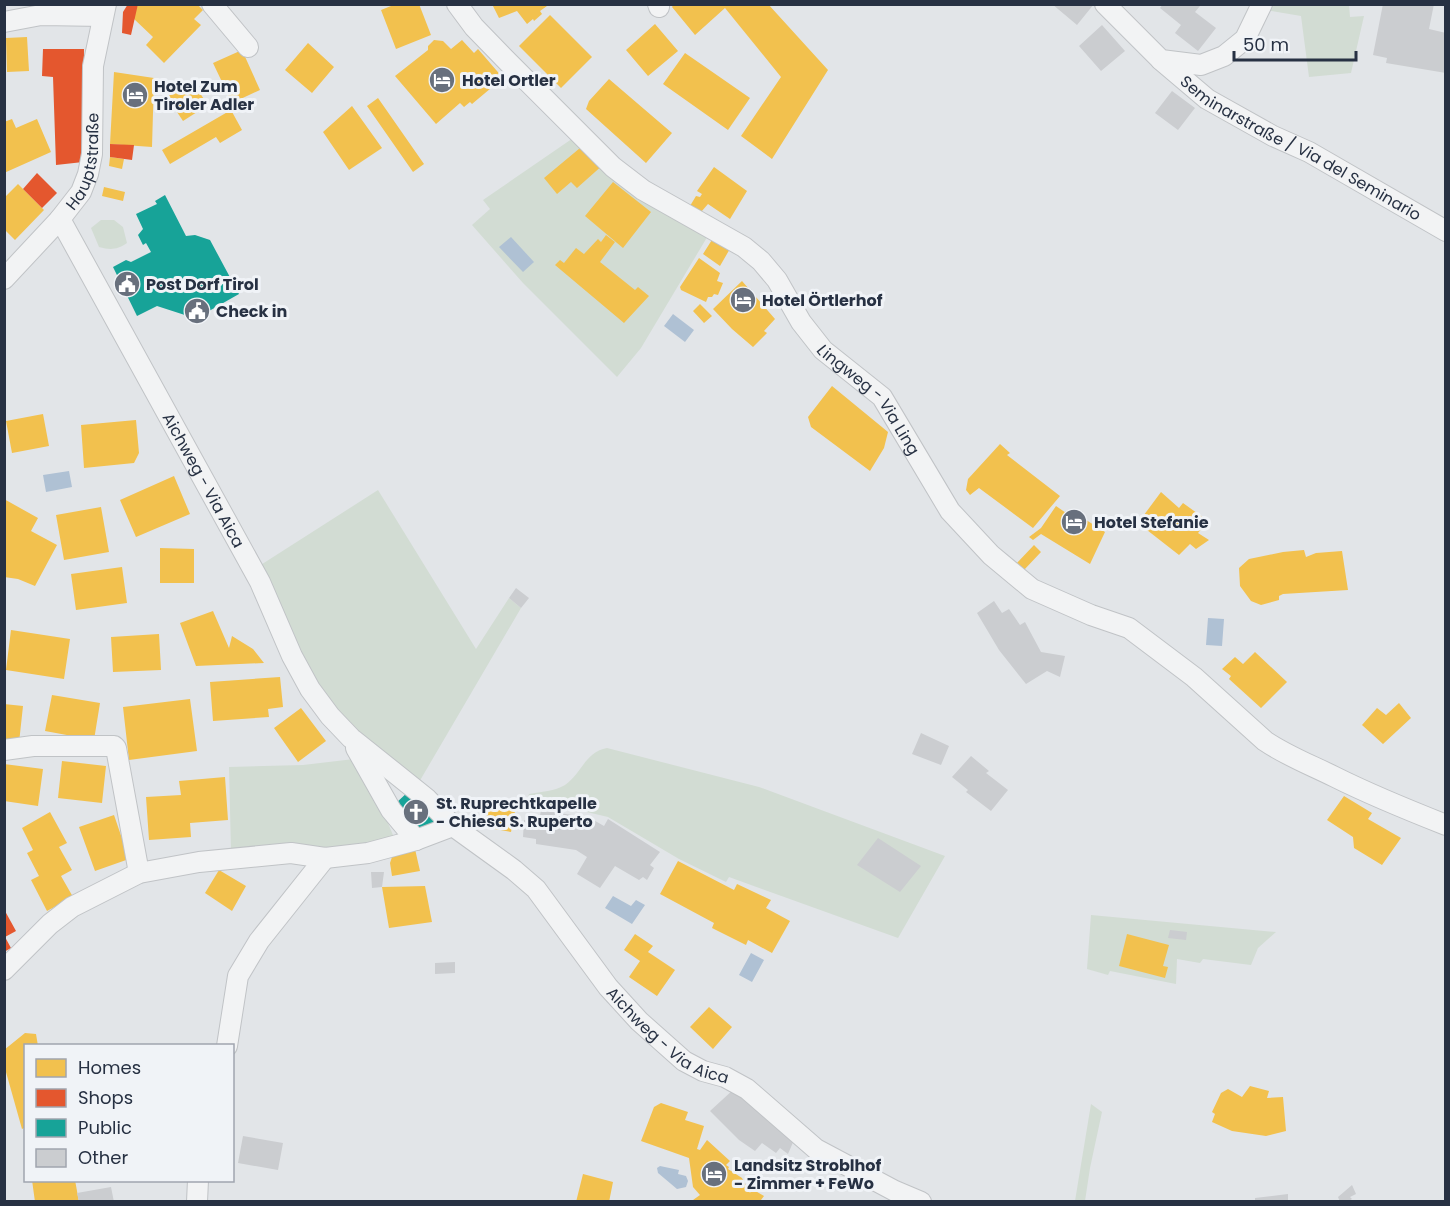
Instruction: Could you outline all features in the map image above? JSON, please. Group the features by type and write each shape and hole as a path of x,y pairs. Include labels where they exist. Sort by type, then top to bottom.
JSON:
{"street":[{"path":"212,4 248,47"},
{"name":"Lingweg - Via Ling","path":"457,4 474,27 613,166 643,190 744,247 762,261 777,280 801,322 823,350 882,397 950,511 991,555 1032,589 1090,615 1129,628 1194,677 1265,741 1402,808 1446,825"},
{"name":"Seminarstraße / Via del Seminario","path":"1105,4 1201,96 1274,136 1309,152 1446,231"},
{"path":"1161,60 1201,65 1224,56 1245,39 1262,4"},
{"name":"Hauptstraße","path":"4,22 41,15 105,10 93,66 92,154 88,174 81,192 60,219 4,279"},
{"name":"Aichweg - Via Aica","path":"60,219 260,582 273,618 310,689 330,716 351,738 426,798 453,826 514,870 536,889 618,999 684,1061 703,1071 725,1077 747,1089 816,1149 895,1191 921,1202"},
{"name":"Aichweg - Via Aica","path":"351,738 391,810 417,840"},
{"path":"4,750 33,746 114,746 138,873"},
{"path":"4,970 50,924 72,907 138,873 199,862 291,853 325,858 369,853 417,840 453,826"},
{"path":"227,1044 238,976 259,941 325,858"},
{"path":"197,1202 198,1182"}],"shaded area":[{"path":"1262,5 1349,5 1350,17 1364,16 1351,73 1309,77 1301,16 1260,9"},
{"path":"579,134 712,229 641,348 617,377 523,283 472,225 490,209 483,200"},
{"path":"101,220 114,220 123,227 127,243 113,249 99,247 91,228"},
{"path":"378,490 476,649 509,598 521,608 415,789 330,716 253,570"},
{"path":"607,748 759,787 945,856 898,938 729,877 726,882 679,859 608,817 574,809 526,803 529,794 565,785 589,758"},
{"path":"354,759 381,806 395,840 333,849 231,851 229,767 303,765"},
{"path":"1091,915 1276,932 1258,948 1251,965 1203,959 1200,963 1177,959 1176,984 1110,971 1108,975 1087,969"},
{"path":"1091,1104 1102,1112 1085,1201 1075,1201"}],"water":[{"path":"511,237 534,262 523,272 499,247"},
{"path":"673,314 694,330 685,342 664,326"},
{"path":"69,471 72,487 46,492 43,475"},
{"path":"1208,618 1224,619 1222,646 1206,645"},
{"path":"613,896 631,906 636,900 645,905 632,924 605,908"},
{"path":"751,953 764,960 752,982 739,975"},
{"path":"660,1166 679,1170 678,1174 686,1176 688,1181 686,1187 677,1189 658,1173 657,1168"}],"building: Homes":[{"path":"138,4 197,4 203,10 194,19 201,25 164,63 146,45 153,37 133,18"},
{"path":"396,4 419,4 431,35 396,49 381,10"},
{"path":"492,4 546,4 547,6 540,11 542,14 527,24 517,11 499,18"},
{"path":"674,4 768,4 828,70 772,159 741,136 781,77 725,8 695,35 672,7"},
{"path":"550,15 592,57 561,88 519,46"},
{"path":"655,24 678,51 648,76 626,50"},
{"path":"27,37 29,71 7,72 6,38"},
{"path":"434,40 443,41 451,49 462,40 474,53 478,49 503,78 472,104 470,102 464,107 460,103 436,124 395,76 428,50 428,46"},
{"path":"308,43 334,67 312,93 285,70"},
{"path":"242,50 260,90 232,103 213,63"},
{"path":"685,53 750,98 728,130 663,84"},
{"path":"114,72 154,78 152,147 110,144"},
{"path":"609,79 672,133 646,163 586,109 589,101"},
{"path":"191,80 208,105 183,121 167,97"},
{"path":"378,98 424,164 413,172 367,106"},
{"path":"352,106 382,148 349,170 323,132"},
{"path":"231,110 242,130 220,143 216,137 170,164 162,150"},
{"path":"12,119 16,128 37,119 51,152 4,173 4,122"},
{"path":"586,143 604,164 577,188 571,182 557,194 544,178"},
{"path":"110,157 124,159 122,169 109,166"},
{"path":"714,167 747,191 730,219 708,204 701,212 690,206 696,196 700,197 702,194 697,191"},
{"path":"613,182 651,212 623,248 585,216"},
{"path":"18,184 44,210 15,240 4,229 4,198"},
{"path":"104,187 125,192 123,201 102,196"},
{"path":"606,235 615,242 600,262 635,290 638,287 649,296 624,323 555,265 560,260 564,263 576,248 584,254 598,239 601,242"},
{"path":"715,235 731,247 720,266 703,254"},
{"path":"699,258 720,273 717,281 723,283 718,295 708,297 706,302 681,290 680,287"},
{"path":"742,281 775,319 764,331 767,333 753,347 713,309"},
{"path":"700,304 712,316 704,323 693,311"},
{"path":"832,386 888,432 884,448 870,471 811,427 808,417"},
{"path":"43,414 49,446 12,453 6,421"},
{"path":"136,420 139,453 134,463 84,468 81,425"},
{"path":"1000,444 1010,453 1007,455 1060,496 1033,528 979,488 970,495 966,490 968,479"},
{"path":"174,476 190,514 136,537 120,500"},
{"path":"1161,492 1179,508 1183,503 1208,521 1198,533 1209,540 1196,549 1190,544 1179,555 1138,523"},
{"path":"4,499 38,518 31,531 57,545 35,586 18,579 4,577"},
{"path":"1056,506 1069,515 1072,511 1105,532 1090,564 1041,534 1033,540 1029,537 1041,528"},
{"path":"101,507 109,552 64,560 56,515"},
{"path":"1034,545 1041,552 1024,570 1016,564"},
{"path":"160,548 194,549 194,583 160,583"},
{"path":"1304,550 1306,557 1316,553 1342,551 1348,590 1283,594 1279,596 1279,600 1261,605 1251,601 1240,586 1239,568 1249,559"},
{"path":"122,567 127,603 76,610 71,574"},
{"path":"213,611 229,648 232,636 253,649 264,663 196,666 180,623"},
{"path":"11,630 70,639 64,679 6,670"},
{"path":"159,634 161,670 113,672 111,637"},
{"path":"1255,652 1287,682 1261,708 1229,679 1231,676 1222,669 1235,657 1243,664"},
{"path":"280,677 283,707 268,709 269,717 213,721 210,682"},
{"path":"52,695 100,703 94,740 45,731"},
{"path":"190,699 197,751 129,760 123,707"},
{"path":"1399,703 1411,718 1383,744 1362,725 1377,708 1386,715"},
{"path":"4,704 23,706 19,743 4,742"},
{"path":"301,708 326,741 298,762 274,728"},
{"path":"62,761 106,766 102,803 58,798"},
{"path":"4,764 43,769 38,806 4,801"},
{"path":"225,777 228,820 190,823 191,837 149,840 146,797 181,795 179,781"},
{"path":"1344,796 1372,813 1368,819 1401,838 1382,865 1354,848 1353,837 1327,820"},
{"path":"489,801 516,806 511,832 484,827"},
{"path":"50,812 67,843 59,847 72,870 61,876 73,897 47,911 31,880 39,876 27,853 33,850 22,828"},
{"path":"114,815 129,859 95,871 79,827"},
{"path":"415,849 420,871 392,876 390,863 393,854"},
{"path":"678,861 734,890 737,884 771,900 766,908 790,921 772,953 748,940 746,945 712,928 714,923 660,894"},
{"path":"219,870 246,886 232,911 205,893"},
{"path":"425,886 432,922 389,928 382,887"},
{"path":"635,934 653,946 648,952 675,970 657,996 629,977 640,961 624,950"},
{"path":"1127,934 1169,945 1163,966 1168,967 1165,978 1119,966"},
{"path":"709,1007 732,1027 713,1049 690,1027"},
{"path":"25,1033 36,1034 38,1044 24,1044 24,1128 22,1129 4,1065 4,1050"},
{"path":"1250,1086 1269,1091 1267,1098 1283,1097 1286,1131 1266,1136 1232,1131 1212,1122 1215,1114 1212,1112 1221,1093 1228,1089 1242,1097"},
{"path":"661,1103 688,1112 685,1120 704,1126 697,1149 700,1150 707,1140 730,1161 726,1165 728,1169 742,1178 750,1193 752,1189 764,1196 761,1200 764,1202 693,1200 700,1195 693,1187 689,1158 641,1141 654,1107"},
{"path":"583,1174 613,1182 609,1202 576,1202"},
{"path":"32,1182 75,1182 79,1202 35,1202"}],"building: Shops":[{"path":"128,4 138,4 131,35 122,33 123,12"},
{"path":"43,49 84,49 83,162 56,165 53,77 42,76"},
{"path":"110,144 134,145 132,160 110,157"},
{"path":"37,173 57,193 42,208 23,189"},
{"path":"5,911 16,931 5,937 11,948 4,952"}],"building: Public":[{"path":"165,195 186,236 195,235 210,240 239,294 202,315 191,317 157,306 137,316 113,267 126,260 131,262 151,252 146,243 143,245 138,235 143,229 136,214 157,204 155,201"},
{"name":"St. Ruprechtkapelle - Chiesa S. Ruperto","path":"409,791 438,820 424,834 395,804"}],"building: Other":[{"path":"1052,4 1094,4 1077,25"},
{"path":"1163,4 1200,6 1195,12 1216,28 1198,51 1175,33 1181,25 1160,8"},
{"path":"1383,4 1434,4 1429,29 1446,33 1446,73 1386,63 1387,58 1373,55"},
{"path":"1102,25 1125,51 1101,71 1079,46"},
{"path":"1172,91 1195,108 1178,130 1155,113"},
{"path":"516,588 529,598 521,608 509,598"},
{"path":"994,601 1002,613 1009,609 1020,625 1025,622 1041,652 1065,656 1060,677 1047,671 1026,684 999,650 977,613"},
{"path":"921,733 949,746 941,765 912,754"},
{"path":"971,756 989,771 986,773 1008,790 991,811 966,792 968,790 952,777"},
{"path":"541,810 590,818 604,826 608,819 660,852 650,865 654,868 647,880 643,877 639,880 615,866 600,888 577,874 587,857 576,850 536,844 536,839 523,837 524,820 539,822"},
{"path":"878,838 921,866 900,892 857,865"},
{"path":"371,872 384,872 382,887 372,888"},
{"path":"1170,930 1187,932 1186,940 1168,938"},
{"path":"455,962 455,973 435,974 435,963"},
{"path":"734,1089 794,1140 788,1154 780,1148 776,1153 762,1143 755,1151 739,1140 710,1111"},
{"path":"243,1136 283,1143 278,1170 238,1163"},
{"path":"1352,1185 1356,1194 1347,1202 1340,1202 1338,1197"},
{"path":"111,1187 114,1202 79,1202 77,1193"},
{"path":"1288,1194 1288,1202 1255,1202 1255,1198"}],"place":[{"name":"Hotel Ortler","path":"442,80"},
{"name":"Hotel Zum Tiroler Adler","path":"135,95"},
{"name":"Post Dorf Tirol","path":"127,284"},
{"name":"Hotel Örtlerhof","path":"743,300"},
{"name":"Check in","path":"197,311"},
{"name":"Hotel Stefanie","path":"1074,522"},
{"name":"St. Ruprechtkapelle - Chiesa S. Ruperto","path":"416,812"},
{"name":"Landsitz Stroblhof - Zimmer + FeWo","path":"714,1174"}]}
